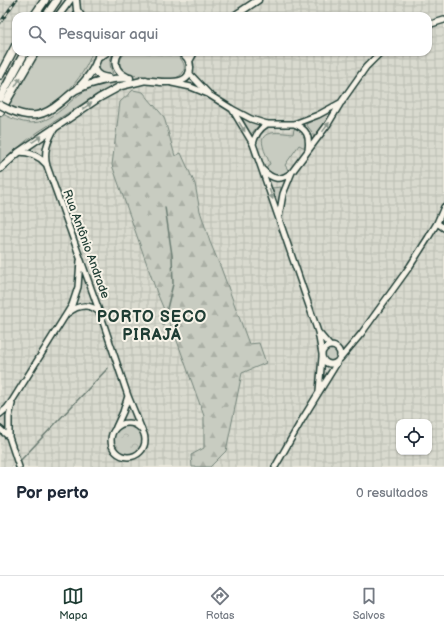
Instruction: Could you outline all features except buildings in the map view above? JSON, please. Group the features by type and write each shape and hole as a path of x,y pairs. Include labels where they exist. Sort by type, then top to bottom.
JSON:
{"highway":[{"path":"36,12 44,0"},
{"path":"49,12 57,0"},
{"path":"0,65 12,50"},
{"path":"0,75 12,52"},
{"path":"0,98 23,56"},
{"path":"0,112 33,56"}],"main road":[{"path":"61,12 70,0"},
{"path":"76,0 78,12"},
{"path":"240,12 258,0"},
{"path":"0,105 23,115 29,116 42,114 58,105 84,82 94,69 99,56"},
{"path":"117,56 116,68 118,72 130,78"},
{"path":"94,69 96,74 112,78 130,78 169,82 180,81 189,73 189,61 186,56"},
{"path":"189,61 192,56"},
{"path":"74,91 112,78"},
{"path":"0,169 19,152 99,98 128,84 146,80"}],"street":[{"path":"432,24 444,20"},
{"path":"279,218 283,194 292,172 328,124 366,67 377,56"},
{"path":"189,73 208,94"},
{"path":"169,82 191,87 208,94 232,110 251,119 267,124 294,124 318,115 342,101"},
{"path":"232,110 253,144 318,332 322,355 325,362 328,364 334,364 338,361 361,334 410,266 437,223 444,208"},
{"path":"253,144 256,134 267,124"},
{"path":"294,124 306,131 309,141 307,151"},
{"name":"Rua Antônio Andrade","path":"55,128 49,137 46,146 47,166 128,396 142,430"},
{"path":"19,152 33,154 47,166"},
{"path":"262,170 276,178 281,178 292,172"},
{"path":"437,223 444,228"},
{"path":"0,414 12,401 76,296 80,258"},
{"path":"67,313 76,308 85,306 94,308 101,316"},
{"path":"275,467 341,354 336,348 330,346 318,332"},
{"path":"336,348 352,345"},
{"path":"319,392 322,355 325,349 330,346"},
{"path":"115,429 120,425 129,423 138,426 145,435 144,447 141,452 130,457 124,456 119,454 112,445 112,434 123,412 128,396"},
{"path":"12,401 9,417 9,437 19,467"},
{"path":"0,429 9,437"}],"shaded area":[{"name":"PORTO SECO PIRAJÁ","path":"0,0 444,0 444,467 0,467 0,174 9,164 34,145 16,121 20,112 0,102"}],"green space":[{"path":"36,56 90,56 83,72 75,83 56,102 34,112 17,110 7,104"},
{"path":"112,56 110,65 113,73 102,75 98,74 96,68 105,57"},
{"path":"123,56 178,56 184,64 184,70 180,76 171,79 130,75 122,70 120,64"},
{"path":"121,82 96,95 38,132 0,163 1,113 20,121 35,123 50,118 83,92 101,85"},
{"path":"133,90 143,92 164,117 175,156 181,153 195,184 200,211 210,242 249,344 259,343 266,363 242,373 226,451 210,467 192,467 191,455 204,448 204,416 176,338 157,293 112,165 120,102"},
{"path":"333,110 314,138 312,132 306,124"},
{"path":"241,116 259,125 251,134"},
{"path":"296,128 304,135 306,147 299,145 285,165 288,171 280,175 272,173 267,169 267,166 270,164 263,146 262,140 264,136 272,133 293,134 294,129"},
{"path":"281,187 278,205 272,188"},
{"path":"332,348 337,350 339,355 337,360 332,362 327,360 325,355 327,350"},
{"path":"128,426 138,430 142,440 138,450 128,454 118,450 114,440 118,430"}],"waterway":[{"path":"163,325 173,284 172,255 165,207"},
{"path":"19,462 108,368"}],"railway":[{"path":"0,23 16,0"}],"district":[{"name":"PORTO SECO PIRAJÁ","path":"152,326"}]}
